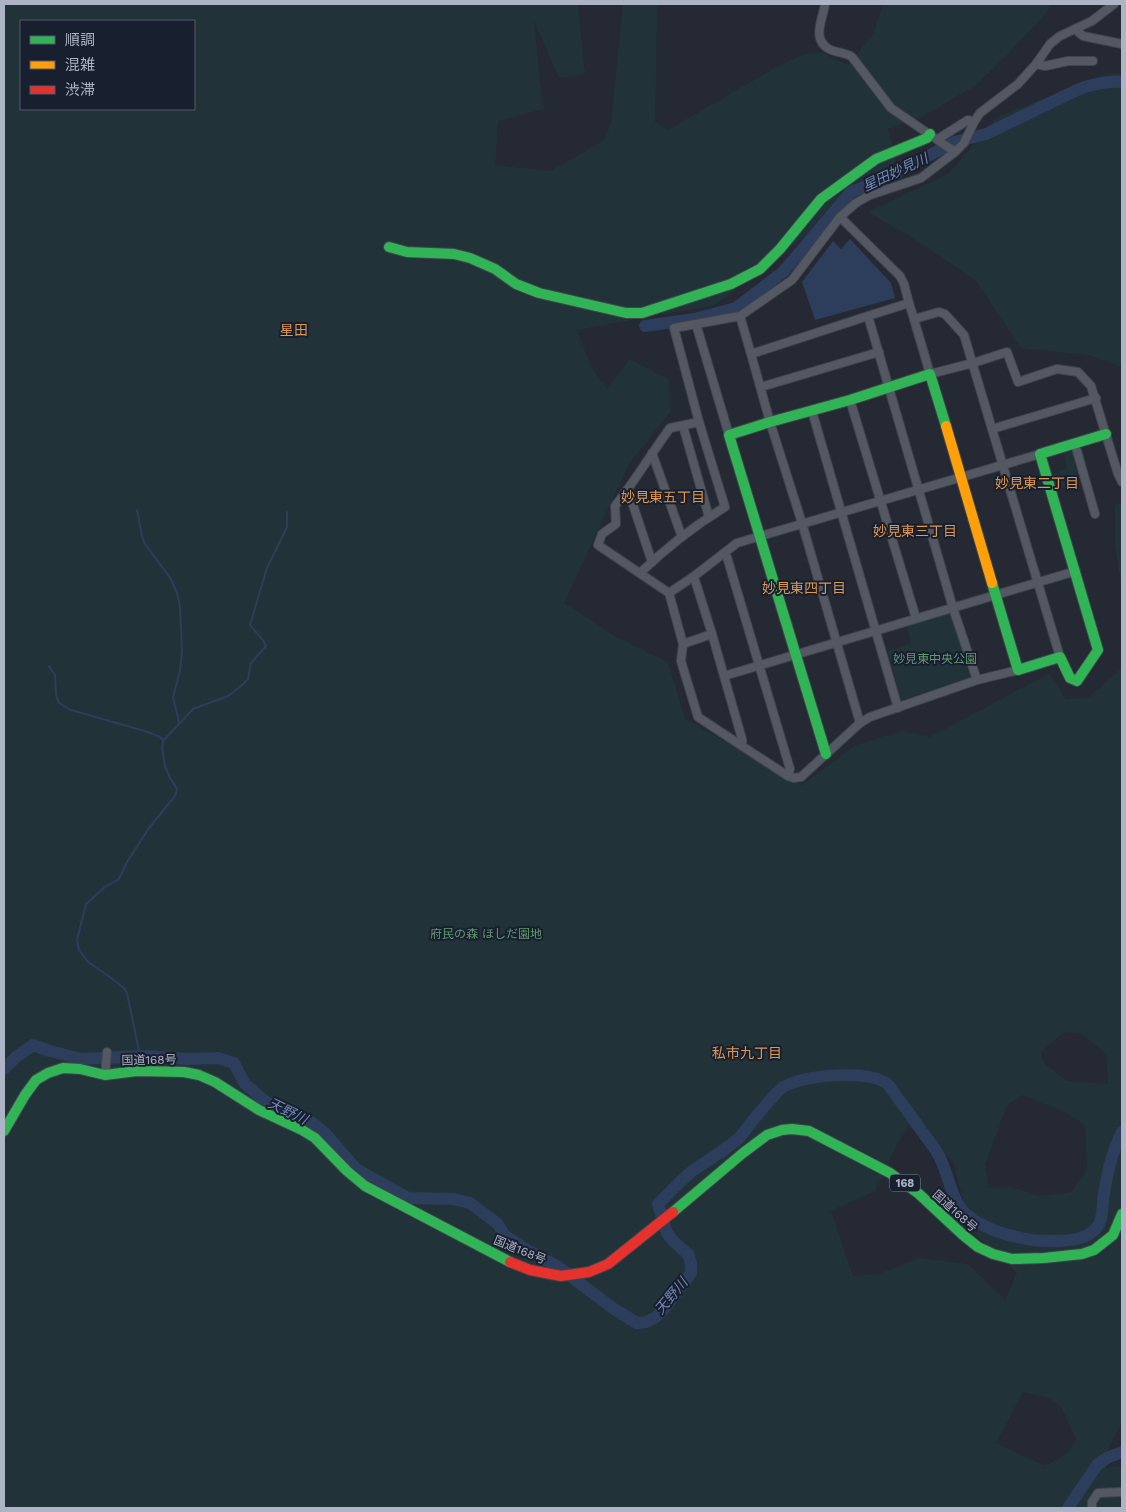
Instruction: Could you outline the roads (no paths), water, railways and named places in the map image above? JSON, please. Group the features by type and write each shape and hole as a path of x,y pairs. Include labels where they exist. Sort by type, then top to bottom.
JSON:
{"main road":[{"path":"389,247 407,252 454,254 470,258 495,269 516,284 539,293 626,313 642,313 731,284 760,269 780,249 821,199 876,159 927,138 937,139"},
{"path":"826,754 794,654 729,435 850,400 930,374 1018,670 1060,657 1070,678 1077,680 1098,650 1040,454 1106,434"},
{"name":"国道168号","path":"4,1132 25,1095 36,1080 62,1068 105,1072 176,1072 199,1075 208,1078 259,1110 315,1138 347,1171 365,1186 512,1262 530,1270 561,1276 589,1272 608,1264 767,1135 782,1130 792,1129 809,1132 890,1173 919,1194 978,1247 1012,1259 1082,1254 1094,1250 1113,1235 1122,1214"}],"street":[{"path":"825,4 819,29 820,38 824,44 830,50 846,53 852,57 891,108 953,150"},
{"path":"640,573 682,537 725,507 699,422 674,328 740,316 792,280 840,217 856,203 870,195 921,178 953,150 964,143 980,113 1018,84 1036,64 1050,44 1060,36 1092,21 1114,4"},
{"path":"1075,29 1083,36 1122,44"},
{"path":"1036,64 1045,66 1068,61 1093,61"},
{"path":"937,139 968,120 974,122"},
{"path":"840,217 900,276 930,374 1007,352 1018,382 1057,369 1078,372 1092,386 1122,482"},
{"path":"751,354 909,303"},
{"path":"914,319 940,312 945,314 964,335 1060,657"},
{"path":"740,316 860,723"},
{"path":"868,316 953,608 977,680"},
{"path":"696,324 729,435"},
{"path":"760,387 878,352"},
{"path":"992,429 1096,398"},
{"path":"850,400 916,618"},
{"path":"812,411 898,708"},
{"path":"699,422 670,428 615,506 616,524 602,534 598,545 669,593 684,644 681,661 698,717 788,776 794,778 801,777 860,723 870,717 977,680 1018,670"},
{"path":"683,426 709,517"},
{"path":"1075,444 1095,514"},
{"path":"652,453 682,537"},
{"path":"669,593 737,543 1040,454"},
{"path":"628,490 652,562"},
{"path":"723,554 727,557 790,769 788,776"},
{"path":"724,676 1076,571"},
{"path":"693,577 712,634 742,740 742,746"},
{"path":"684,644 712,634"},
{"path":"105,1072 107,1052"},
{"path":"1092,1508 1092,1502 1098,1493 1122,1492"}],"water":[{"path":"850,239 891,283 895,298 815,320 802,282 833,241 841,249"}],"waterway":[{"name":"星田妙見川","path":"645,326 694,319 736,308 783,272 851,192 882,180 955,142 986,134 1077,90 1100,83 1122,82"},
{"path":"137,510 145,544 171,579 180,606 182,651 180,671 173,697 179,722"},
{"path":"140,1056 127,993 124,988 88,962 79,950 77,940 86,904 105,887 119,879 127,862 149,828 175,796 177,789 165,766 162,749 163,741 193,709 228,696 241,686 248,679 251,663 266,646 250,625 267,568 287,527 287,512"},
{"path":"49,666 55,675 56,695 59,703 71,710 148,732 163,740"},
{"name":"天野川","path":"4,1069 16,1057 33,1045 81,1059 147,1056 187,1059 218,1058 234,1063 245,1084 266,1102 313,1123 325,1133 356,1169 408,1198 454,1199 470,1203 498,1224 504,1235 557,1266 614,1309 637,1323 646,1322 656,1317 691,1273 691,1263 688,1254 667,1233 658,1204 691,1172 740,1137 769,1101 785,1086 795,1082 835,1075 863,1076 885,1082 936,1151 956,1201 965,1213 984,1226 1019,1238 1031,1240 1072,1240 1084,1237 1094,1231 1100,1222 1111,1161 1122,1132"},
{"path":"1068,1508 1097,1465 1107,1458 1122,1452"}],"district":[{"name":"星田","path":"294,330"},
{"name":"妙見東二丁目","path":"1037,483"},
{"name":"妙見東五丁目","path":"663,497"},
{"name":"妙見東三丁目","path":"915,531"},
{"name":"妙見東四丁目","path":"804,588"},
{"name":"私市九丁目","path":"747,1053"}],"park label":[{"name":"妙見東中央公園","path":"935,659"},
{"name":"府民の森 ほしだ園地","path":"486,934"}]}
